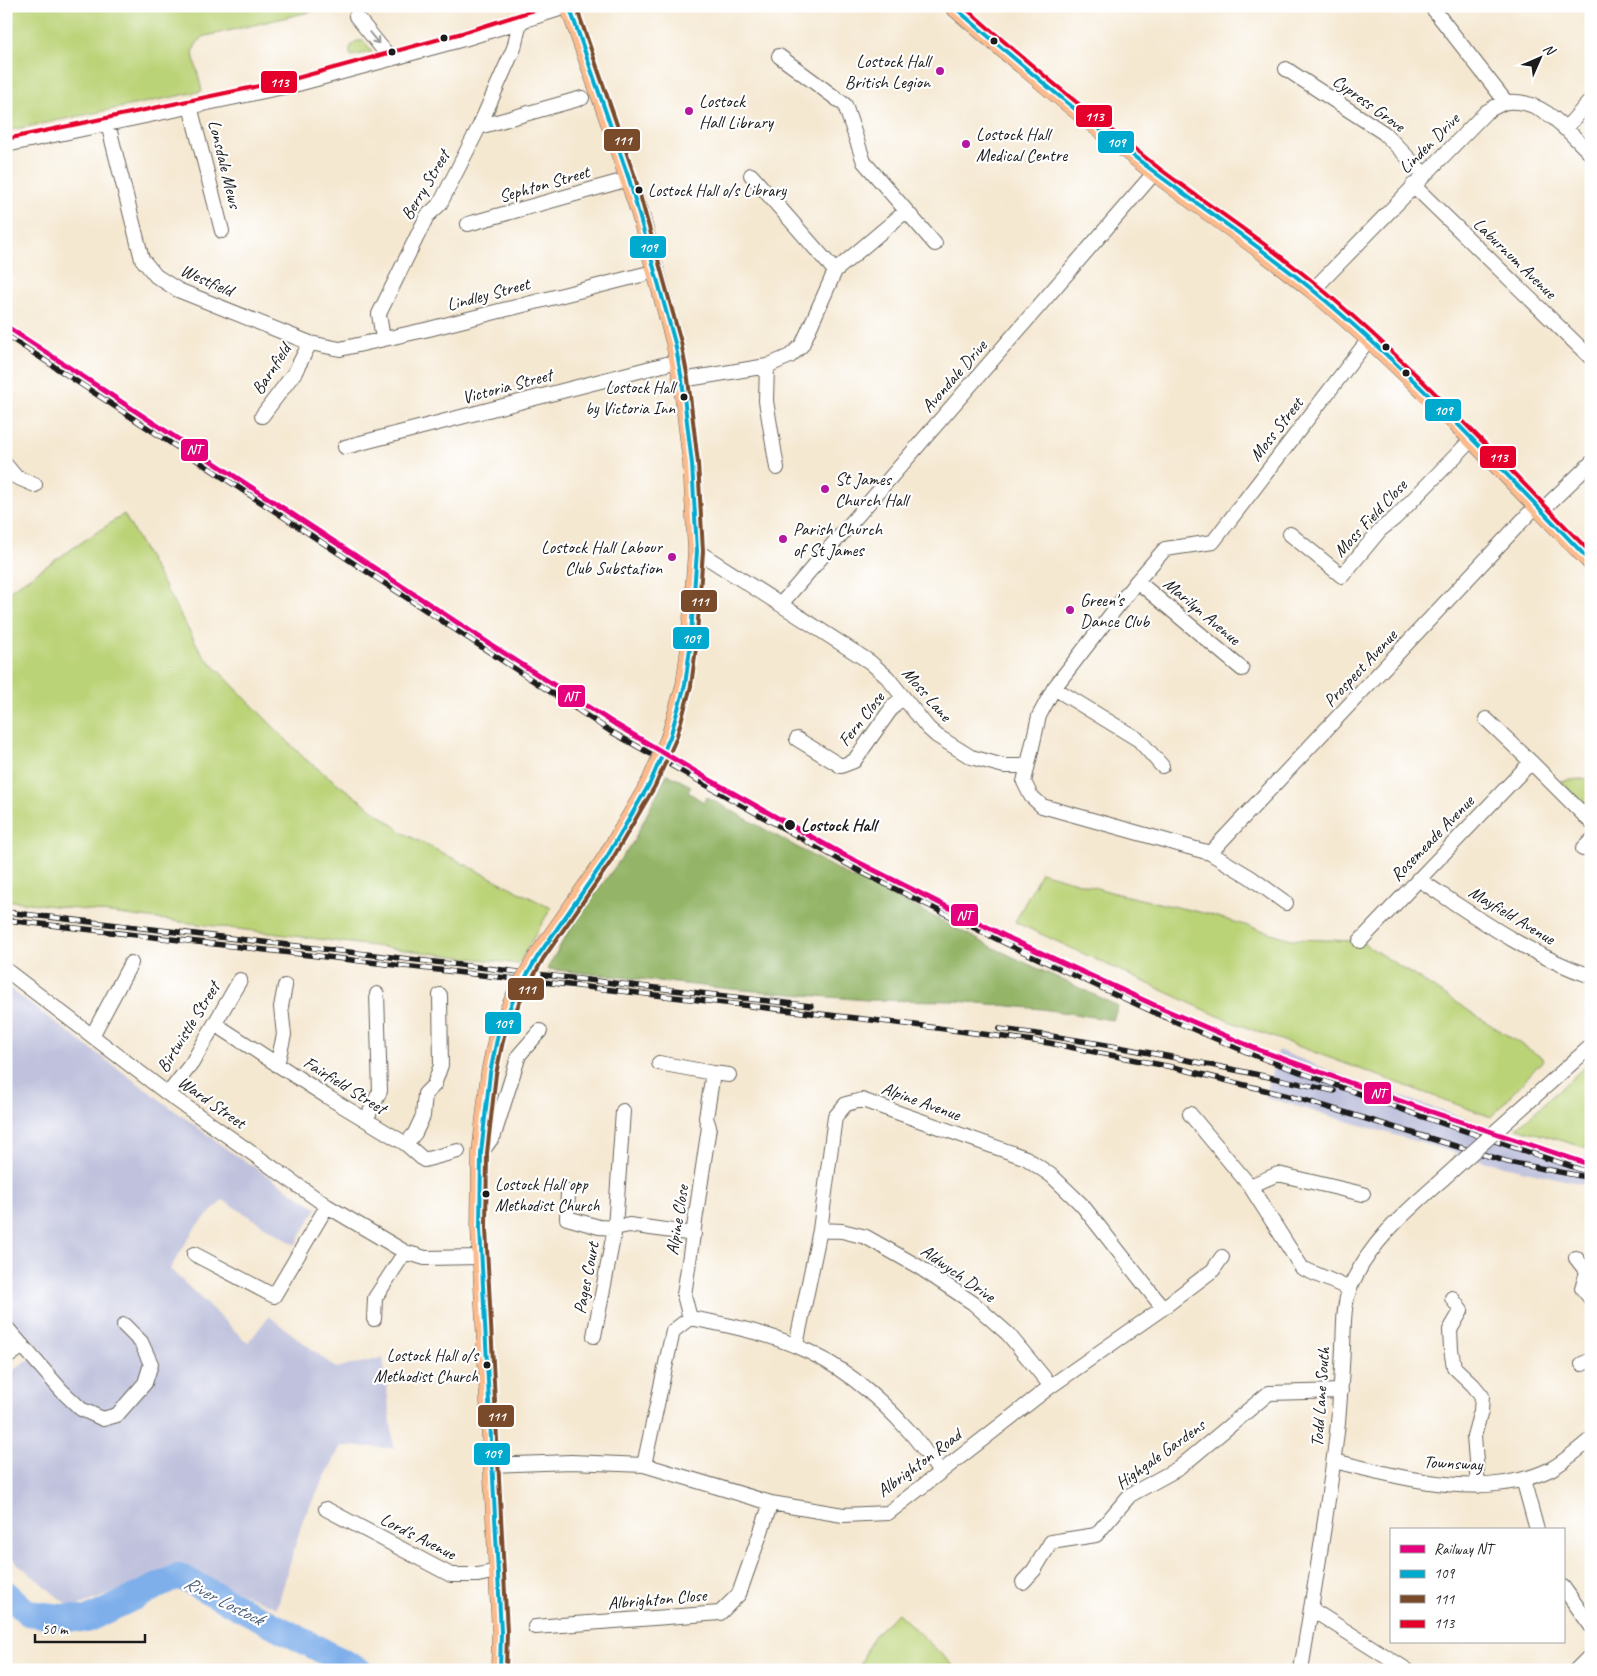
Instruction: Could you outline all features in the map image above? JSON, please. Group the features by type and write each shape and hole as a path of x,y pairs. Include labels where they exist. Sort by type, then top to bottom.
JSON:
{"main road":[{"path":"500,1670 501,1632 481,1257 481,1153 490,1073 498,1034 517,992 538,956 605,860 650,783 670,737 685,686 690,648 697,551 692,464 682,380 675,343 629,179 569,6"},
{"path":"953,6 1000,47 1155,172 1313,290 1418,384 1591,562"}],"street":[{"path":"370,6 358,11 391,59"},
{"path":"6,145 298,84 432,48 569,6"},
{"path":"1431,6 1506,102 1524,103 1542,109 1591,154"},
{"name":"Berry Street","path":"384,339 378,314 427,216 440,204 479,127 514,48 520,22"},
{"path":"779,56 845,105 864,162 935,244"},
{"name":"Cypress Grove","path":"1286,69 1384,133 1424,174"},
{"path":"479,127 582,98"},
{"path":"1565,129 1591,100"},
{"name":"Linden Drive","path":"1313,290 1486,112 1506,102"},
{"name":"Lonsdale Mews","path":"190,106 222,230"},
{"name":"Westfield","path":"108,124 142,259 156,276 178,290 310,343 340,349"},
{"name":"Avondale Drive","path":"781,604 1155,172"},
{"path":"751,175 835,271"},
{"name":"Sephton Street","path":"468,224 629,179"},
{"name":"Laburnum Avenue","path":"1413,185 1591,358"},
{"path":"682,380 767,366 790,356 802,345 835,271 906,211"},
{"name":"Lindley Street","path":"340,349 645,274"},
{"name":"Moss Street","path":"1137,582 1165,548 1212,542 1369,339"},
{"name":"Barnfield","path":"262,416 295,372 310,343"},
{"name":"Victoria Street","path":"345,448 678,361"},
{"path":"767,366 766,401 777,468"},
{"name":"Moss Field Close","path":"1290,534 1342,576 1380,530 1395,518 1472,439"},
{"name":"Prospect Avenue","path":"1210,853 1539,509 1591,463"},
{"path":"6,465 11,481 35,485"},
{"name":"Moss Lane","path":"697,551 870,662 887,677 928,728 937,736 971,757 1004,766 1027,766"},
{"path":"1137,582 1054,688 1039,716 1024,782 1030,796 1042,806 1210,853 1250,877 1286,903"},
{"name":"Marilyn Avenue","path":"1137,582 1242,669"},
{"path":"1054,688 1139,740 1162,766"},
{"name":"Fern Close","path":"797,739 841,766 854,761 894,704 903,698"},
{"path":"1486,719 1591,822"},
{"name":"Rosemeade Avenue","path":"1360,941 1531,762"},
{"name":"Mayfield Avenue","path":"1418,879 1524,947 1569,969 1591,976"},
{"path":"92,1036 131,963"},
{"name":"Ward Street","path":"6,970 168,1094 327,1206 405,1252 425,1258 481,1257"},
{"name":"Birtwistle Street","path":"168,1094 192,1063 240,980"},
{"path":"277,1065 284,1035 281,1007 285,986"},
{"path":"366,1120 380,1092 377,994"},
{"path":"406,1144 415,1133 423,1116 425,1094 434,1085 441,1065 440,995"},
{"name":"Fairfield Street","path":"216,1024 277,1065 406,1144 424,1160 458,1151"},
{"path":"481,1153 494,1135 519,1055 540,1031"},
{"name":"Todd Lane South","path":"1301,1670 1334,1461 1341,1391 1344,1314 1350,1289 1367,1256 1398,1220 1591,1046"},
{"path":"660,1063 713,1073 730,1074"},
{"name":"Alpine Close","path":"690,1318 684,1295 709,1127 706,1118 713,1073"},
{"name":"Alpine Avenue","path":"796,1346 820,1230 835,1117 846,1104 862,1100 1026,1158 1046,1172 1082,1205 1163,1308"},
{"name":"Pages Court","path":"594,1336 615,1228 623,1111"},
{"path":"1190,1114 1250,1186 1302,1268 1350,1289"},
{"path":"1250,1186 1278,1174 1363,1194"},
{"name":"Pages Court","path":"568,1192 567,1218 599,1227 615,1228 629,1225 694,1234"},
{"path":"194,1254 274,1296 327,1206"},
{"name":"Aldwych Drive","path":"820,1230 842,1230 866,1237 927,1272 973,1303 1008,1334 1051,1386"},
{"path":"374,1319 375,1298 405,1252"},
{"name":"Albrighton Road","path":"491,1465 571,1462 644,1465 770,1503 843,1515 888,1513 1051,1386 1163,1308 1213,1270 1222,1257"},
{"path":"1576,1258 1589,1271 1582,1288 1591,1299"},
{"path":"1452,1298 1461,1311 1450,1330 1454,1367 1482,1396 1481,1411 1474,1436 1478,1486"},
{"path":"644,1465 673,1331 690,1318 750,1331 796,1346 839,1369 878,1399 911,1433 940,1472"},
{"path":"6,1327 62,1391 81,1409 103,1419 117,1415 145,1383 151,1364 141,1342 124,1325"},
{"path":"6,1358 23,1346"},
{"name":"Highgale Gardens","path":"1023,1582 1034,1570 1052,1542 1096,1535 1130,1495 1179,1468 1269,1393 1341,1391"},
{"name":"Townsway","path":"1334,1461 1412,1480 1478,1486 1524,1479 1552,1468 1591,1439"},
{"path":"1524,1479 1536,1528"},
{"name":"Albrighton Close","path":"535,1627 720,1613 739,1594 770,1503"},
{"name":"Lord's Avenue","path":"326,1509 451,1575 478,1575 498,1571"},
{"path":"1564,1588 1589,1621"},
{"path":"1311,1609 1407,1670"},
{"path":"1576,1670 1591,1655"}],"shaded area":[{"path":"6,986 228,1150 317,1208 295,1245 223,1200 195,1228 170,1269 248,1343 269,1316 336,1368 383,1358 394,1448 341,1446 303,1519 277,1608 182,1568 71,1608 6,1554 6,1374 44,1351 6,1316"},
{"path":"1278,1050 1356,1081 1562,1152 1591,1160 1591,1186 1483,1161 1265,1097"}],"green space":[{"path":"6,6 335,6 202,37 195,46 193,54 202,91 6,131"},
{"path":"357,41 363,41 372,52 351,56 351,47"},
{"path":"124,514 202,654 305,759 405,834 551,908 518,964 6,900 6,593"},
{"path":"667,774 691,786 688,792 703,802 707,797 854,879 856,876 994,948 1118,1006 1113,1020 1042,1009 957,1001 867,1000 731,989 547,969 568,932 633,842"},
{"path":"1591,778 1591,810 1560,781"},
{"path":"1041,872 1118,894 1208,914 1291,939 1360,941 1544,1059 1491,1117 1229,1021 1015,922"},
{"path":"1591,1061 1591,1149 1517,1128"},
{"path":"898,1613 958,1670 858,1670 873,1636"}],"waterway":[{"name":"River Lostock","path":"6,1593 28,1613 87,1620 179,1576 359,1670"}],"railway":[{"path":"6,335 610,731 865,874 1007,944 1160,1015 1256,1056 1420,1116 1591,1173"},
{"path":"6,912 811,1006"},
{"path":"6,920 915,1025 1049,1043 1177,1068 1304,1100 1508,1162 1586,1177"},
{"path":"999,1029 1125,1048 1334,1091"}],"rail line":[{"name":"NT","path":"6,326 615,724 708,779 844,855 1009,938 1163,1009 1259,1050 1423,1109 1591,1165"}],"transit line":[{"name":"113","path":"6,139 297,78 462,33 547,6"},
{"name":"109","path":"500,1670 501,1632 480,1228 481,1153 490,1073 498,1034 517,992 538,956 605,860 650,783 670,737 685,685 690,648 697,551 692,464 682,380 675,343 629,179 569,6"},
{"name":"111","path":"506,1670 507,1632 486,1228 487,1153 496,1074 504,1036 523,995 543,959 610,863 655,786 676,739 691,686 696,648 703,551 698,463 688,379 681,342 635,177 576,6"},
{"name":"109","path":"953,6 1105,134 1276,260 1351,322 1456,422 1591,562"},
{"name":"113","path":"963,6 1060,89 1160,169 1280,255 1354,317 1458,416 1591,553"}],"place":[{"name":"Lostock Hall British Legion","path":"940,71"},
{"name":"Lostock Hall Library","path":"689,111"},
{"name":"Lostock Hall Medical Centre","path":"966,144"},
{"name":"Lostock Hall o/s Library","path":"639,190"},
{"name":"Lostock Hall by Victoria Inn","path":"684,397"},
{"name":"St James Church Hall","path":"825,489"},
{"name":"Parish Church of St James","path":"783,539"},
{"name":"Lostock Hall Labour Club Substation","path":"672,557"},
{"name":"Green's Dance Club","path":"1070,610"},
{"name":"Lostock Hall","path":"790,825"},
{"name":"Lostock Hall opp Methodist Church","path":"486,1194"},
{"name":"Lostock Hall o/s Methodist Church","path":"487,1365"}]}
